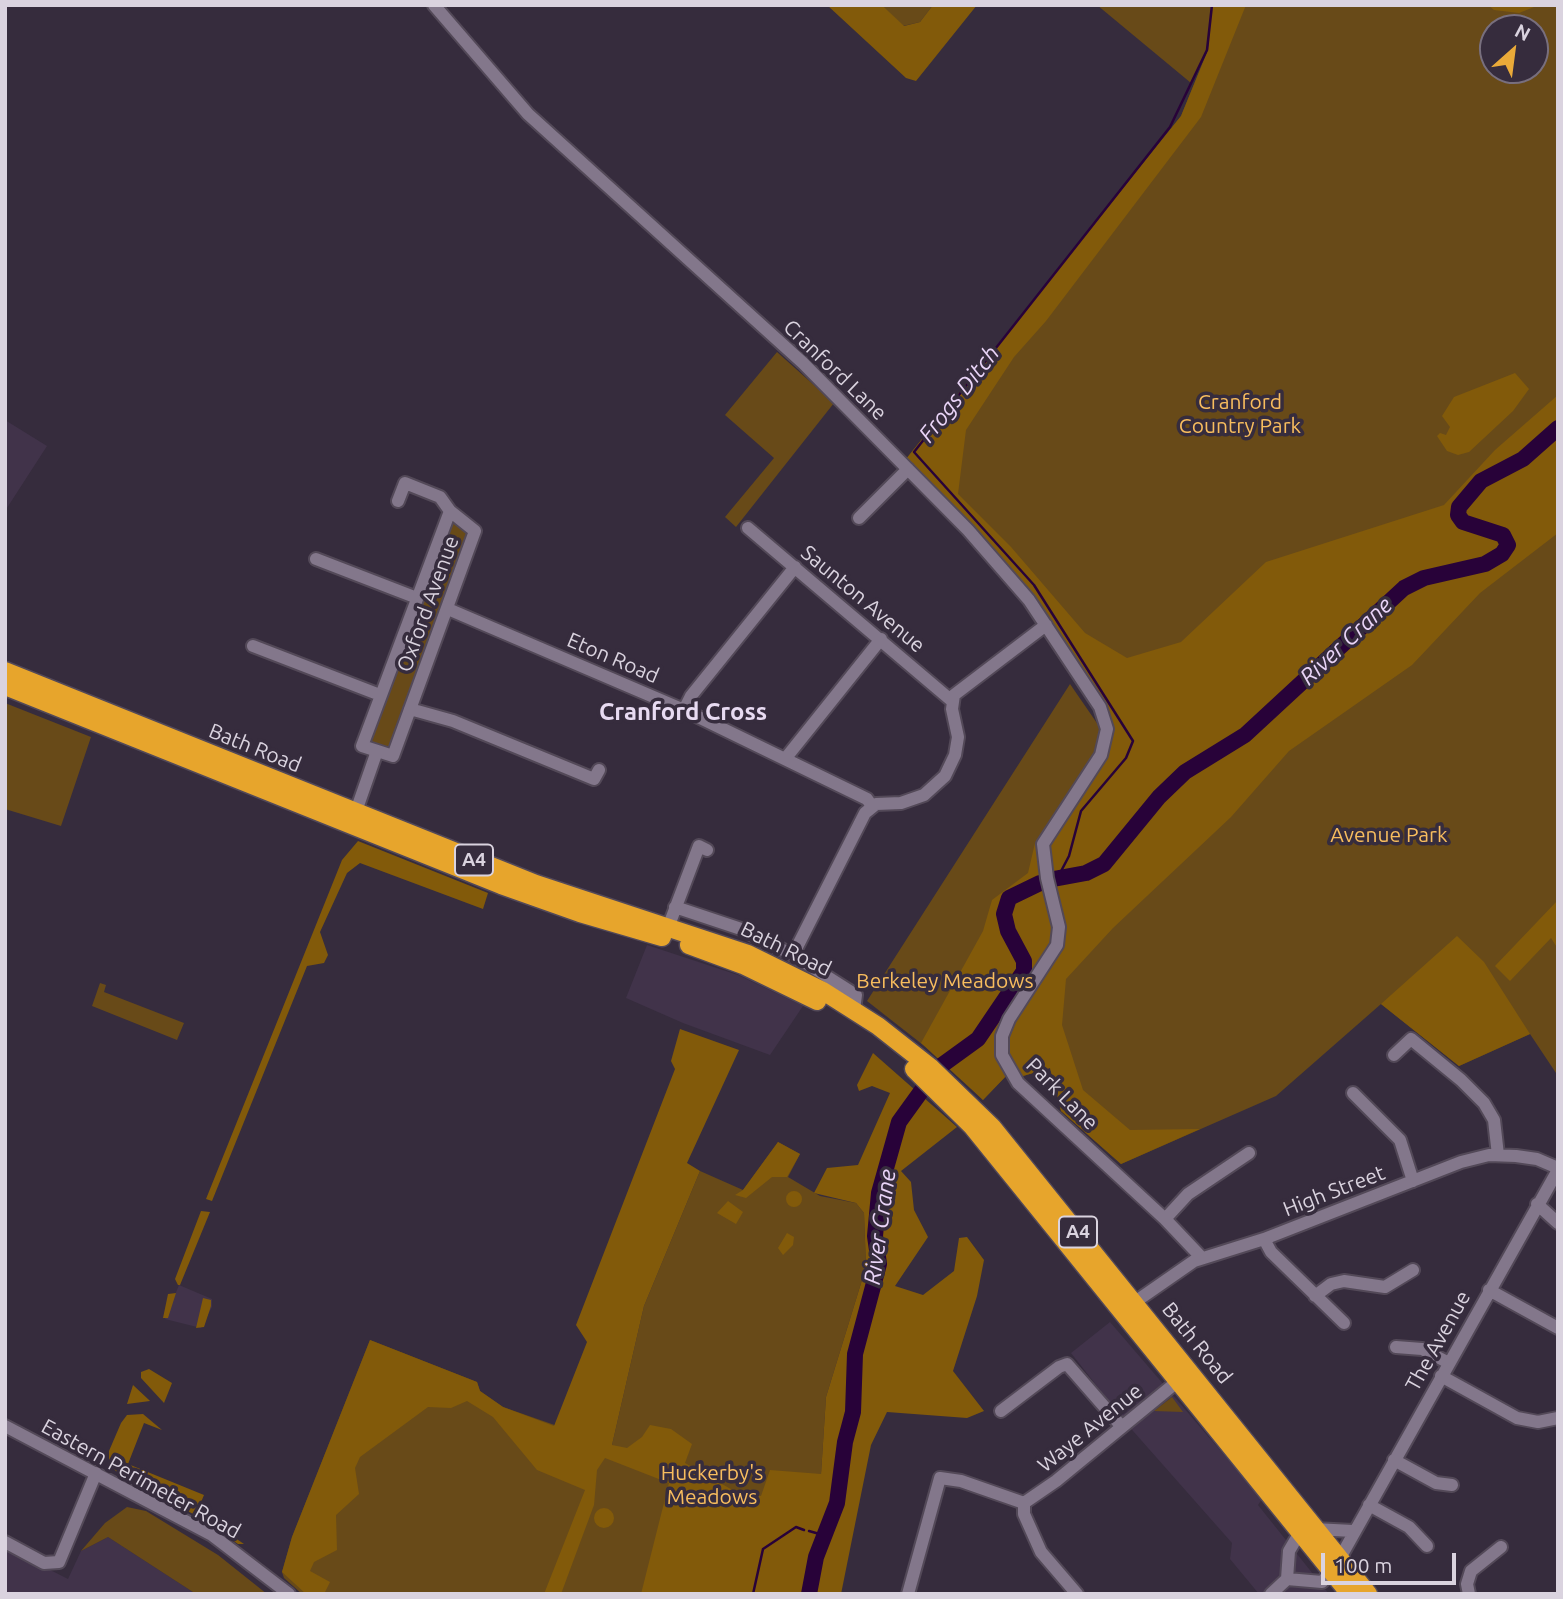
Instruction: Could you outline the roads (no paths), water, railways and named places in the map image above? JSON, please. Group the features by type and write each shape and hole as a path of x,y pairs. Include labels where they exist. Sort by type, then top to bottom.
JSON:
{"highway":[{"name":"Bath Road","path":"5,671 550,903 667,932 768,962 854,1010 1007,1145 1197,1378 1307,1531"},
{"name":"Bath Road","path":"5,686 353,819"},
{"name":"Bath Road","path":"667,932 813,999 926,1071"},
{"name":"Bath Road","path":"950,1094 1178,1381 1336,1566 1368,1594"},
{"path":"1178,1381 1189,1377 1197,1378"},
{"name":"Bath Road","path":"1336,1566 1350,1594"}],"street":[{"name":"Cranford Lane","path":"434,5 528,114 803,363 908,468 988,552 1046,625 1100,706 1107,729 1101,755 1043,844"},
{"path":"859,518 908,468"},
{"path":"398,501 406,479 440,497 450,511"},
{"name":"Oxford Avenue","path":"450,511 475,531 393,756 362,746 417,598 450,511"},
{"name":"Saunton Avenue","path":"748,528 952,702"},
{"path":"316,559 417,598"},
{"path":"684,710 691,696 795,567"},
{"name":"Eton Road","path":"448,608 684,710 867,799 872,806"},
{"path":"793,955 865,813 872,806 901,803 924,794 945,776 955,755 958,737 952,702 963,688 1046,625"},
{"path":"785,759 881,639"},
{"path":"253,646 380,695"},
{"path":"410,709 453,721 594,779 599,770"},
{"path":"353,819 377,751"},
{"name":"Park Lane","path":"1043,844 1047,878 1059,926 1057,945 1009,1019 1002,1036 1002,1055 1018,1083 1165,1219 1202,1258"},
{"path":"667,932 699,846"},
{"path":"675,907 741,929 793,955 856,995 854,1010"},
{"path":"1394,1055 1411,1039 1484,1102 1494,1120 1498,1156"},
{"path":"1353,1093 1399,1140 1413,1181"},
{"path":"1165,1219 1188,1194 1249,1153"},
{"name":"High Street","path":"1135,1302 1202,1258 1264,1239 1461,1162 1498,1156 1537,1159 1558,1169"},
{"name":"The Avenue","path":"1336,1566 1353,1531 1558,1169"},
{"path":"1537,1204 1558,1223"},
{"path":"1264,1239 1270,1252 1344,1323"},
{"path":"1315,1296 1338,1282 1385,1287 1413,1270"},
{"path":"1489,1290 1558,1328"},
{"path":"1396,1347 1422,1349 1449,1363"},
{"path":"1001,1411 1059,1367 1067,1364 1122,1427"},
{"path":"1441,1376 1517,1418 1538,1422 1558,1418"},
{"name":"Waye Avenue","path":"1024,1503 1056,1481 1178,1381"},
{"name":"Eastern Perimeter Road","path":"5,1426 212,1535 289,1594"},
{"path":"1394,1460 1436,1483 1452,1485"},
{"path":"5,1542 44,1563 55,1564 62,1559 96,1473"},
{"path":"908,1594 940,1478 973,1484 1024,1503 1024,1514 1041,1552 1077,1594"},
{"path":"1369,1505 1409,1527 1427,1546"},
{"path":"1271,1594 1287,1579 1289,1552 1307,1531 1353,1531"},
{"path":"1469,1594 1467,1584 1471,1572 1498,1554"},
{"path":"1287,1579 1315,1583 1325,1581 1336,1566"}],"waterway":[{"name":"Frogs Ditch","path":"1058,877 1069,856 1081,811 1126,758 1133,741 1034,585 914,452 1170,127 1207,50 1212,5"},
{"name":"River Crane","path":"1048,880 1086,873 1104,864 1159,797 1185,772 1245,735 1404,588 1424,578 1485,564 1502,554 1508,545 1503,535 1463,522 1458,515 1459,507 1481,481 1523,459 1558,428"},
{"name":"River Crane","path":"809,1594 816,1557 837,1503 845,1442 853,1412 855,1354 879,1264 875,1236 879,1193 899,1122 938,1068 978,1039 1024,971 1024,961 1008,931 1004,914 1009,898 1040,883"},
{"path":"753,1594 763,1549 796,1527 804,1530"},
{"path":"809,1531 823,1535"}],"district":[{"name":"Cranford Cross","path":"683,712"}],"park label":[{"name":"Cranford Country Park","path":"1240,414"},
{"name":"Avenue Park","path":"1389,835"},
{"name":"Berkeley Meadows","path":"945,981"},
{"name":"Huckerby's Meadows","path":"712,1485"}]}
